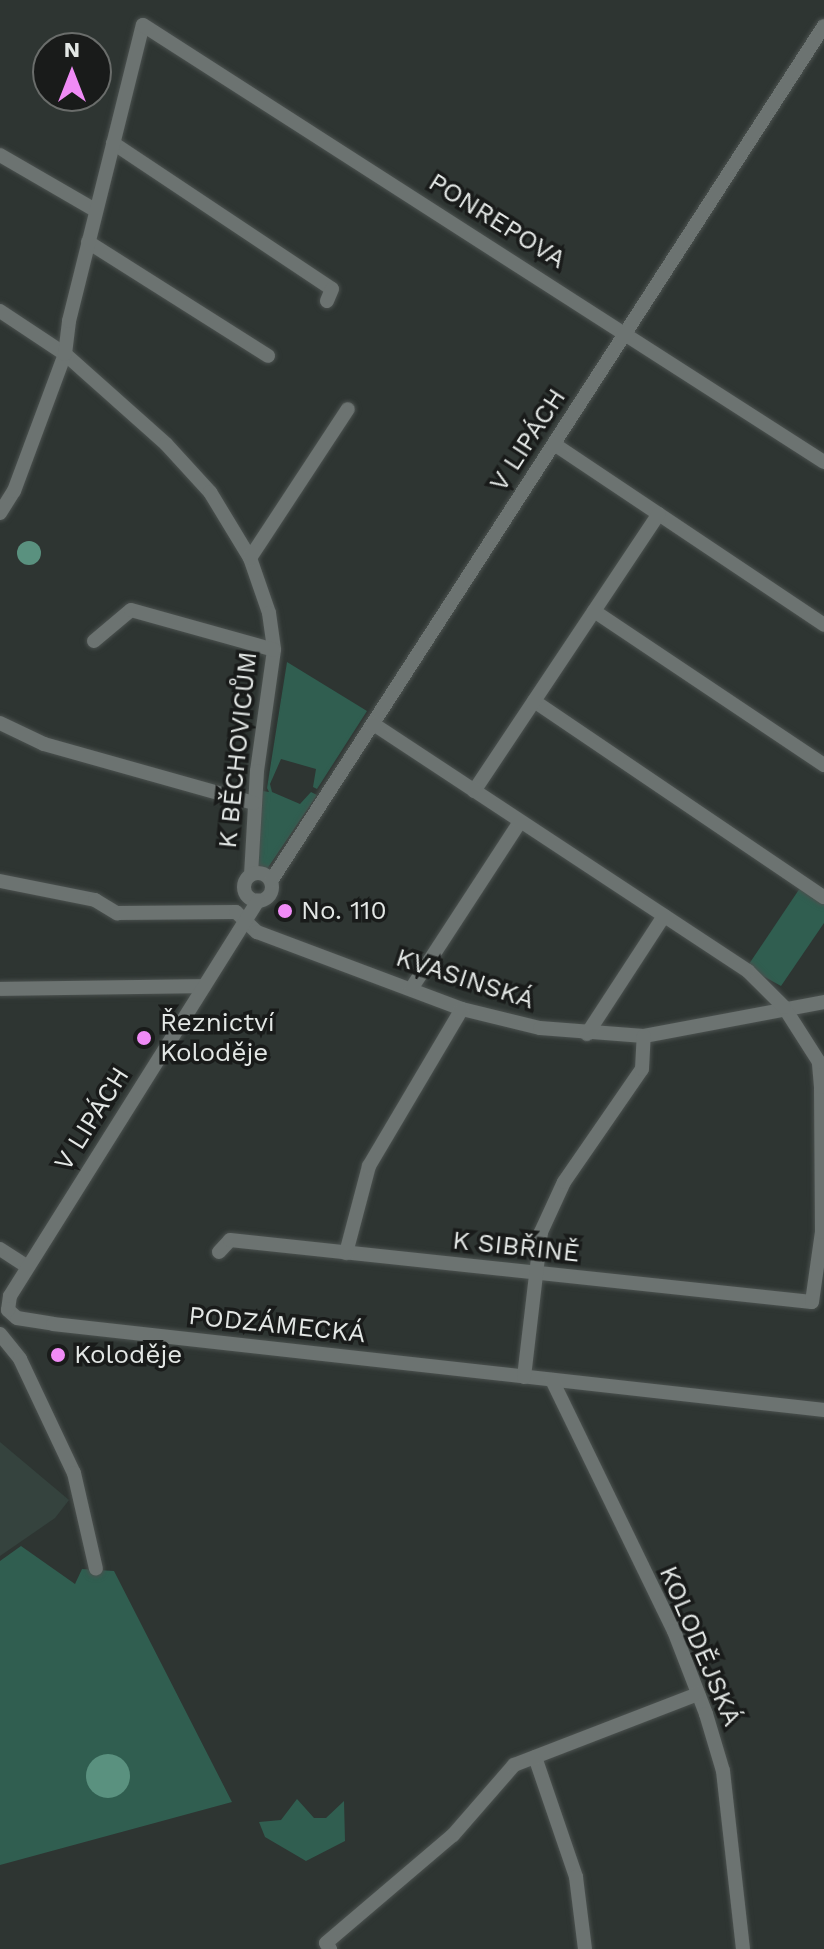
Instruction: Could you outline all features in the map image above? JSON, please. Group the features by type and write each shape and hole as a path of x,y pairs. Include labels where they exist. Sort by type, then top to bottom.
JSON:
{"street":[{"name":"PONREPOVA","path":"113,143 143,25 627,332 824,462"},
{"name":"V LIPÁCH","path":"271,881 824,26"},
{"path":"0,513 14,491 65,354 69,321 113,143 332,289 327,301"},
{"path":"0,155 95,210"},
{"path":"88,242 268,356"},
{"name":"K BĚCHOVICŮM","path":"0,311 65,354 166,444 210,492 250,558 269,613 274,650 254,803 251,875"},
{"path":"250,558 348,409"},
{"path":"554,444 824,625"},
{"path":"474,791 659,514"},
{"path":"94,641 131,610 274,650"},
{"path":"594,611 824,765"},
{"path":"534,701 824,897"},
{"path":"0,723 44,744 254,803"},
{"path":"373,724 753,975 784,1007"},
{"path":"411,989 520,822"},
{"path":"262,873 271,881 271,893 254,899 244,885 251,875 262,873"},
{"name":"KVASINSKÁ","path":"0,881 95,900 117,913 236,912 247,918 257,932 462,1009 587,1034 644,1036 784,1007 824,1002"},
{"name":"V LIPÁCH","path":"4,1312 10,1296 247,918 254,899"},
{"path":"587,1034 664,916"},
{"path":"0,989 204,986"},
{"name":"K SIBŘINĚ","path":"219,1252 230,1240 812,1302 824,1166 819,1062 784,1007"},
{"path":"346,1253 369,1166 462,1009"},
{"path":"524,1377 535,1273 549,1211 642,1069 644,1036"},
{"path":"0,1249 28,1267"},
{"name":"PODZÁMECKÁ","path":"4,1312 17,1318 53,1324 824,1410"},
{"path":"0,1334 20,1359 25,1378 74,1473 96,1569"},
{"name":"KOLODĚJSKÁ","path":"552,1380 674,1631 698,1694 723,1771 743,1949"},
{"path":"330,1949 326,1943 453,1835 514,1765 698,1694"},
{"path":"535,1757 576,1877 585,1949"}],"shaded area":[{"path":"29,541 38,544 41,553 38,562 29,565 20,562 17,553 20,544"},
{"path":"287,662 367,711 317,789 313,787 316,769 281,759 270,784 272,792 300,804 311,792 317,795 265,872 258,869 263,791 269,792 267,788"},
{"path":"800,888 824,905 824,923 781,986 747,967"},
{"path":"0,1442 69,1500 55,1518 0,1556"},
{"path":"21,1546 75,1584 82,1569 114,1571 232,1802 0,1865 0,1561"},
{"path":"108,1754 123,1761 130,1776 123,1791 108,1798 93,1791 86,1776 93,1761"},
{"path":"297,1799 314,1818 326,1818 344,1801 345,1841 306,1861 265,1837 259,1822 281,1820"}],"place":[{"name":"No. 110","path":"285,911"},
{"name":"Řeznictví Koloděje","path":"144,1038"},
{"name":"Koloděje","path":"58,1355"}]}
